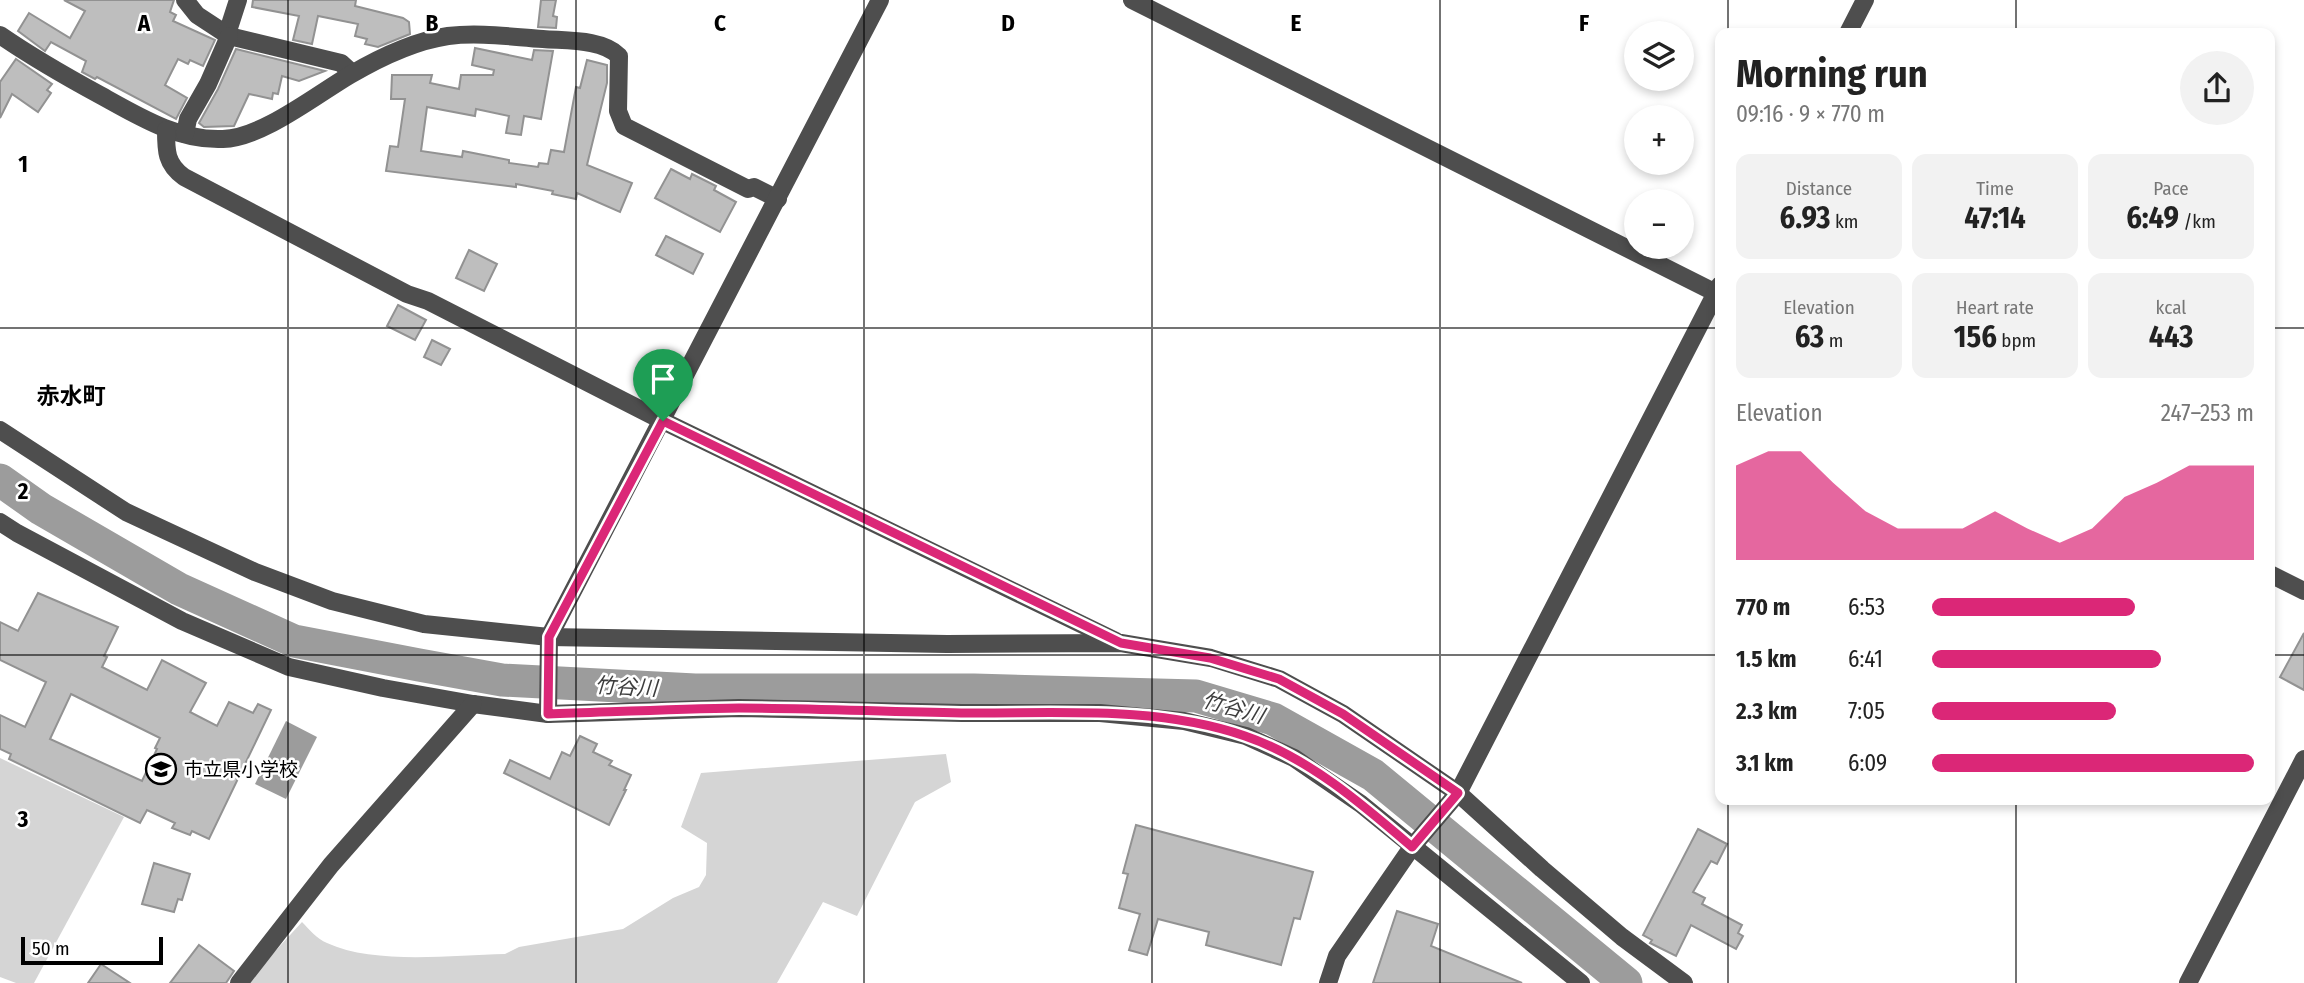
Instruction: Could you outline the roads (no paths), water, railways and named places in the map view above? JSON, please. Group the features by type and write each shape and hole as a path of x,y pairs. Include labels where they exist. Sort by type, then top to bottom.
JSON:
{"street":[{"path":"185,0 198,15 228,35 341,63 352,74"},
{"path":"185,134 188,119 208,84 228,35 238,0"},
{"path":"548,708 549,637 880,0"},
{"path":"1132,0 1715,289"},
{"path":"1851,28 1865,0"},
{"path":"0,34 41,63 166,130 216,139 246,135 264,128 352,74 414,45 448,36 502,36 581,42 611,49 619,57 618,111 624,126 748,189 754,187 778,200"},
{"path":"166,130 168,160 174,170 184,177 408,294 428,301 663,421 1121,643"},
{"path":"1328,983 1337,956 1416,843 1454,798 1715,299"},
{"path":"0,430 126,512 332,601 424,624 549,637 879,643 1121,643 1210,658 1279,679 1343,714 1454,798 1622,937 1684,983"},
{"path":"0,522 183,621 289,667 473,704 548,708 1100,713 1184,721 1246,736 1294,758 1416,843 1581,983"},
{"path":"2275,576 2304,591"},
{"path":"239,983 331,865 473,704"},
{"path":"2188,983 2304,759"}],"waterway":[{"name":"竹谷川","path":"0,480 41,509 179,589 294,641 419,665 502,680 695,690 974,690 1196,696 1273,719 1373,775 1626,983"}],"place":[{"name":"市立県小学校","path":"161,769"}],"district":[{"name":"赤水町","path":"71,396"}]}
